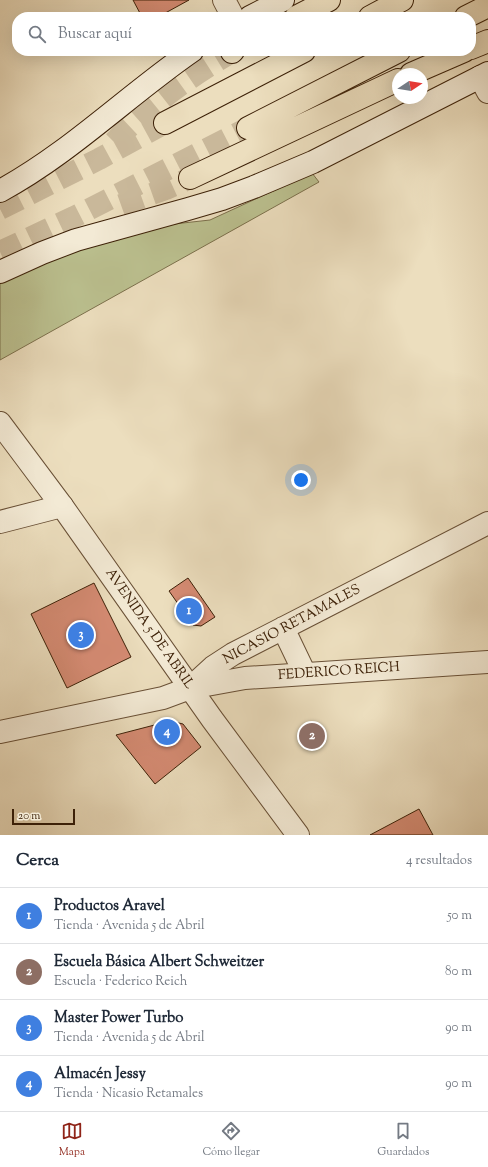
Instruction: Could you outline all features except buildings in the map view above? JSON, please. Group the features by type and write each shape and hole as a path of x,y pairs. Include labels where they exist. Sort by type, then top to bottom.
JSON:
{"highway":[{"path":"306,12 329,0"},
{"path":"379,12 402,0"},
{"path":"476,12 488,6"},
{"path":"476,46 488,42"},
{"path":"165,123 294,56"},
{"path":"248,128 389,56"},
{"path":"425,68 452,56"},
{"path":"190,178 392,83"}],"street":[{"path":"224,0 230,12"},
{"path":"259,12 282,0"},
{"path":"0,191 40,168 73,144 144,86 185,56"},
{"path":"0,272 42,253 76,240 202,205 254,187 313,162 485,80"},
{"name":"AVENIDA 5 DE ABRIL","path":"0,424 62,506 190,688 298,835"},
{"path":"0,522 62,506"},
{"name":"NICASIO RETAMALES","path":"0,732 163,698 190,688 222,661 233,654 488,523"},
{"path":"283,628 304,674"},
{"name":"FEDERICO REICH","path":"190,688 245,678 488,662"}],"green space":[{"path":"312,173 319,182 0,360 0,280 73,252 165,225 210,220"}],"tunnel":[{"path":"114,142 155,104 226,56"},
{"path":"0,209 99,159 165,123"},
{"path":"0,252 74,217 248,128"},
{"path":"121,205 166,189 190,178"}],"place":[{"name":"Productos Aravel","path":"189,611"},
{"name":"Master Power Turbo","path":"81,635"},
{"name":"Almacén Jessy","path":"167,732"},
{"name":"Escuela Básica Albert Schweitzer","path":"312,736"}]}
